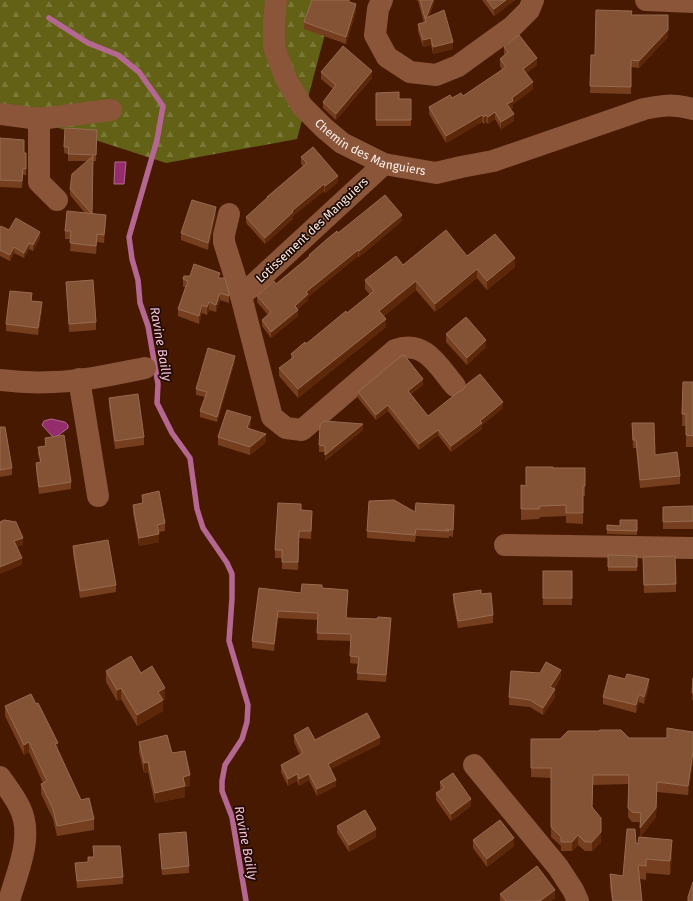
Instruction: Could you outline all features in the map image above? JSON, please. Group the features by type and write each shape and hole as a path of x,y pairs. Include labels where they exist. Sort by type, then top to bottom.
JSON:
{"street":[{"name":"Chemin des Manguiers","path":"276,0 274,48 286,79 302,106 324,128 342,143 384,164 436,173 493,161 644,109 676,105 693,109"},
{"path":"382,0 378,9 375,35 387,57 410,72 436,74 458,66 512,27 529,10 533,0"},
{"path":"646,0 693,2"},
{"path":"0,114 39,120 111,110"},
{"path":"39,120 39,182 57,200"},
{"name":"Lotissement des Manguiers","path":"241,296 384,164"},
{"name":"Lotissement des Manguiers","path":"229,214 224,235 224,242 241,296 272,417 286,428 302,430 395,350 402,347 419,349 426,352 455,386"},
{"path":"0,380 21,382 53,382 145,368"},
{"path":"79,379 98,496"},
{"path":"505,545 693,548"},
{"path":"474,765 558,867 573,890 578,901"},
{"path":"0,777 21,808 26,827 26,842 9,901"}],"green space":[{"path":"0,0 334,0 297,139 166,163 0,109"}],"shaded area":[{"path":"115,162 126,162 124,184 114,184"},
{"path":"51,419 65,422 68,425 68,428 56,437 53,437 42,425 44,421"}],"building":[{"path":"312,0 349,0 349,2 356,4 346,37 304,22"},
{"path":"420,0 433,0 426,18 444,10 453,42 433,47 431,38 423,40 418,24 426,22"},
{"path":"487,0 506,0 494,9"},
{"path":"596,10 632,11 631,15 668,15 668,30 639,61 631,60 631,87 590,86 591,55 595,55"},
{"path":"519,35 537,58 523,69 533,82 512,98 513,101 507,104 514,114 501,122 495,112 488,117 486,115 484,117 482,115 446,136 429,107 450,95 452,98 461,93 463,96 506,67 500,59 508,52 504,47"},
{"path":"343,46 372,71 336,114 323,102 336,85 321,72"},
{"path":"399,92 399,99 411,99 411,120 376,120 376,93"},
{"path":"65,128 97,130 96,155 68,154 69,147 64,147"},
{"path":"0,138 24,140 26,169 23,168 22,181 0,180"},
{"path":"313,147 338,176 325,186 324,184 292,211 293,212 265,238 246,217 307,163 301,157"},
{"path":"93,156 92,214 70,189 72,174"},
{"path":"385,195 402,215 306,292 308,294 295,306 298,310 271,332 262,320 271,312 257,296 274,281 276,284 337,231 338,233"},
{"path":"192,200 216,207 208,243 181,233"},
{"path":"67,211 106,215 104,235 97,234 96,246 70,243 71,231 65,231"},
{"path":"16,218 40,232 33,245 29,243 24,253 14,247 10,255 0,250 0,228 1,226 9,230"},
{"path":"446,230 467,256 495,234 515,258 487,281 477,269 435,304 416,281 379,311 386,319 298,389 279,368 294,357 291,354 374,291 365,280 396,256 403,265"},
{"path":"194,264 220,273 218,278 225,278 229,293 229,296 220,293 216,305 209,302 207,307 202,305 199,316 178,309 188,281 183,279 184,276 190,276"},
{"path":"93,280 96,322 69,324 66,282"},
{"path":"10,291 32,293 31,301 42,302 38,328 6,324"},
{"path":"466,317 486,340 467,358 446,334"},
{"path":"208,348 235,356 217,417 200,411 207,392 196,389"},
{"path":"404,355 423,379 408,391 428,416 463,390 467,384 480,374 503,402 480,421 482,423 451,446 438,430 419,444 388,405 376,415 358,392"},
{"path":"683,382 693,382 693,436 686,435 686,414 682,414"},
{"path":"138,394 144,437 115,441 109,398"},
{"path":"227,410 251,417 247,428 266,434 250,447 218,437"},
{"path":"324,421 363,424 325,455 325,446 319,445 320,425"},
{"path":"632,423 654,423 655,455 677,452 680,476 640,480 636,440 633,440"},
{"path":"0,427 5,427 12,468 0,470"},
{"path":"64,435 71,482 39,487 36,463 41,462 38,447 46,446 45,438"},
{"path":"526,467 585,468 583,513 566,513 566,505 540,506 539,509 521,509 521,485 526,486"},
{"path":"159,491 165,523 157,525 159,534 139,538 133,505 143,503 142,495"},
{"path":"394,500 415,512 416,503 454,505 453,530 416,529 415,535 367,531 369,501"},
{"path":"278,503 301,504 301,510 312,511 311,531 299,531 298,562 282,562 282,550 275,550"},
{"path":"693,506 693,521 663,522 663,507"},
{"path":"4,520 16,522 23,538 14,541 22,558 0,567 0,522"},
{"path":"620,520 637,520 637,531 607,530 607,525 620,526"},
{"path":"108,540 116,585 80,591 73,546"},
{"path":"608,555 637,556 637,567 608,567"},
{"path":"675,556 676,584 644,585 643,557"},
{"path":"543,571 572,571 572,598 543,598"},
{"path":"302,584 322,585 322,588 348,590 346,618 391,618 386,675 357,673 359,657 350,656 351,634 317,633 318,613 278,611 274,644 252,641 259,588 301,593"},
{"path":"481,590 481,594 491,593 493,615 458,621 453,594"},
{"path":"131,656 141,673 152,666 165,688 158,692 163,700 137,715 121,688 117,690 106,671"},
{"path":"546,662 561,670 550,687 555,689 543,708 530,700 509,697 511,671 540,673"},
{"path":"627,674 649,679 644,697 639,694 636,705 603,697 609,675 625,679"},
{"path":"31,694 36,704 38,703 58,743 55,744 81,800 89,798 94,819 57,826 53,809 41,784 47,781 29,742 24,745 5,706"},
{"path":"367,713 380,737 328,764 336,780 317,789 309,774 299,779 297,774 288,779 281,765 303,753 294,735 308,727 315,740"},
{"path":"667,728 693,732 693,752 688,786 657,782 656,808 640,828 641,813 632,812 628,808 629,775 593,775 592,807 601,818 601,832 592,842 585,842 578,835 572,842 561,842 561,837 551,827 551,768 531,768 531,739 560,739 568,731 600,730 621,730 629,738 667,738"},
{"path":"167,735 172,753 185,751 190,775 183,777 185,786 155,793 148,762 144,763 139,742"},
{"path":"453,773 471,799 451,814 436,793 444,788 440,782"},
{"path":"365,810 376,829 349,845 337,826"},
{"path":"500,820 514,838 487,859 473,840"},
{"path":"627,829 635,829 636,843 638,844 639,837 672,840 670,861 646,859 646,866 638,865 642,901 613,901 610,874 623,876"},
{"path":"186,832 189,866 162,869 159,834"},
{"path":"93,846 120,846 123,877 77,881 75,863 88,862 88,857 94,857"},
{"path":"537,866 555,890 540,901 506,901 500,894"},
{"path":"693,882 693,901 688,901 688,897"}],"waterway":[{"name":"Ravine Bailly","path":"49,18 88,43 118,55 139,72 163,106 157,140 129,237 132,259 138,280 140,303 148,326 158,384 157,403 172,433 190,458 197,509 203,528 227,563 232,574 229,641 248,705 247,722 242,739 225,765 222,791 232,817 246,901"}]}
